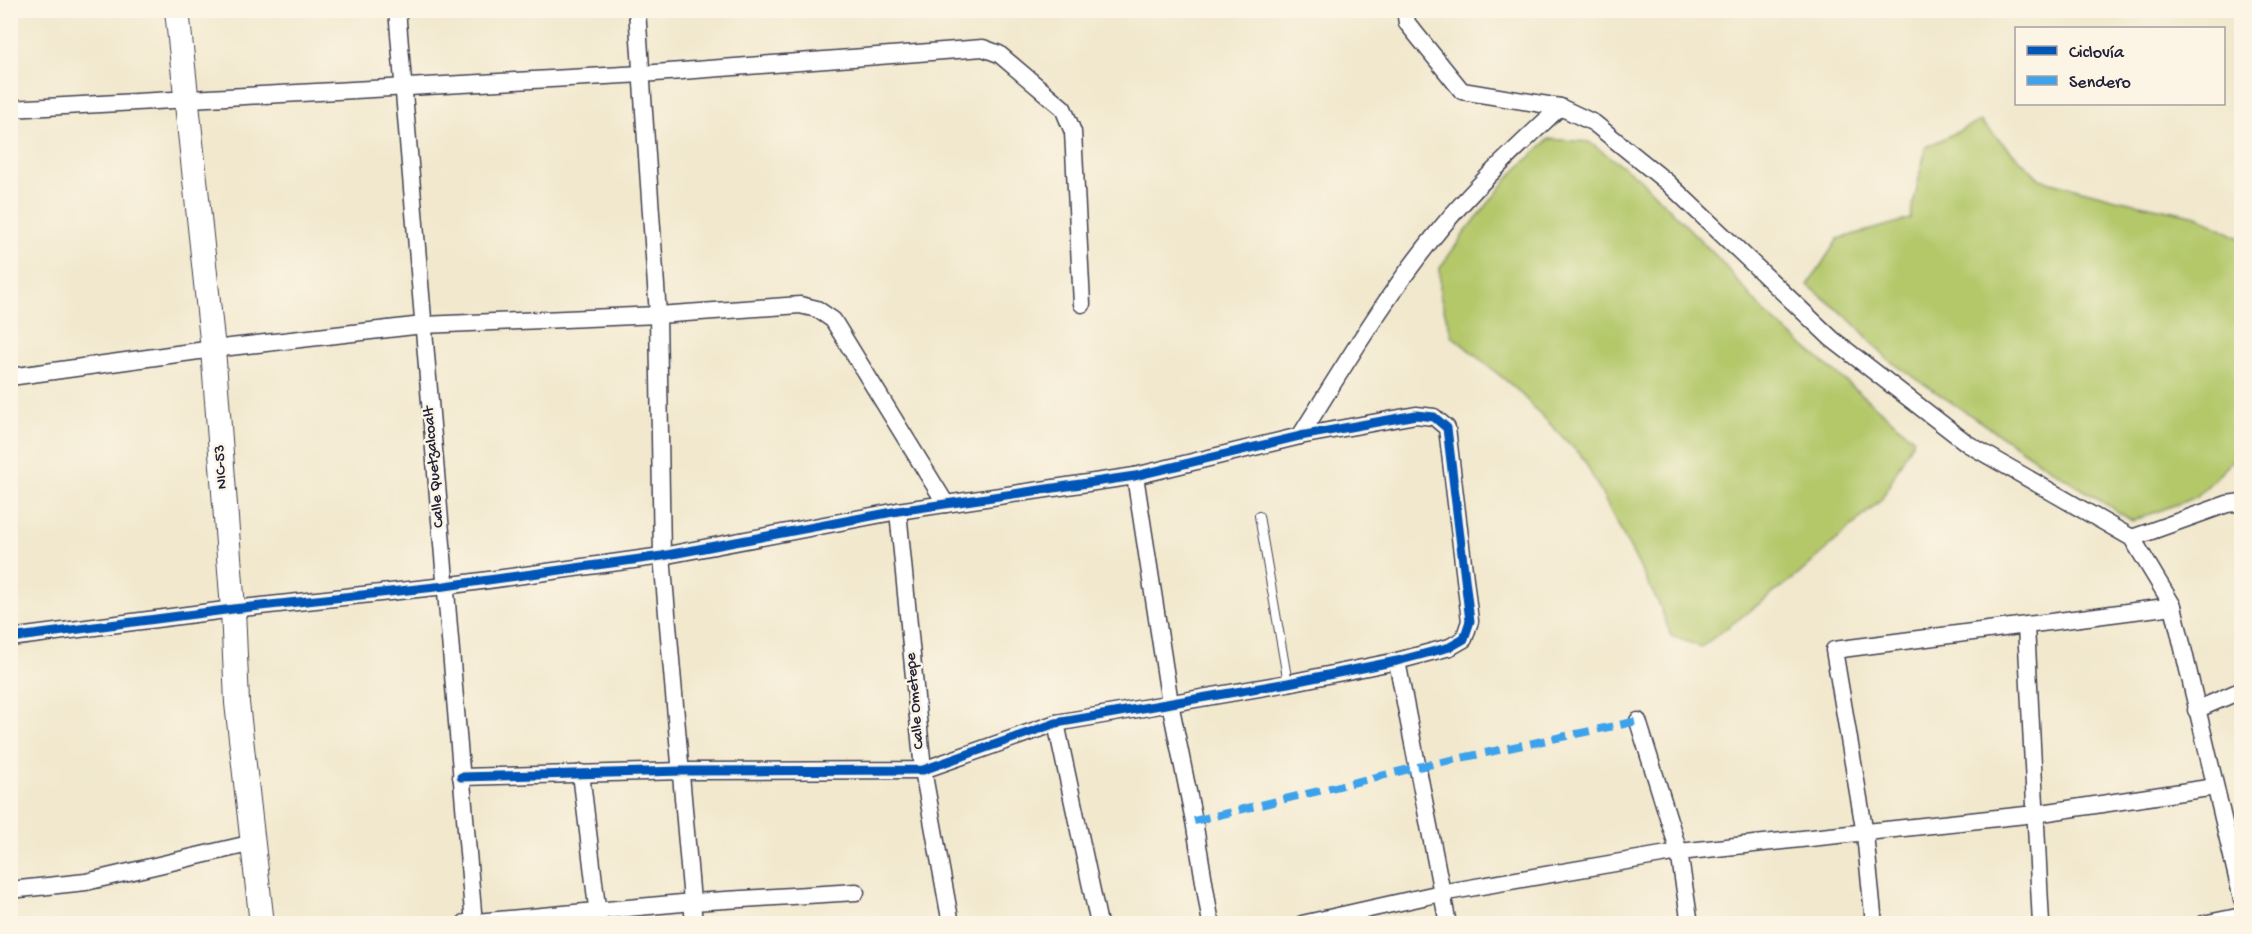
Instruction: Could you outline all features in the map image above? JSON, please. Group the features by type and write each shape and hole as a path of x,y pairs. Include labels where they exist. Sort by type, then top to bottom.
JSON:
{"main road":[{"name":"NIC-53","path":"177,10 213,349 233,609 237,703 262,924"}],"street":[{"name":"Calle Quetzalcoalt","path":"397,10 474,923"},
{"path":"637,10 658,315 662,556 694,924"},
{"path":"1405,10 1407,22 1462,91 1560,107 1594,123 1668,183 1832,339 1968,444 2132,538 2173,606 2241,899"},
{"path":"10,109 642,74 983,48 999,54 1063,108 1073,132 1082,304"},
{"path":"1300,436 1376,317 1441,228 1502,161 1560,107"},
{"path":"10,377 213,349 423,325 658,315 800,305 817,309 833,320 946,504"},
{"path":"10,638 233,609 445,586 662,556 898,512 1135,476 1300,436 1416,415 1434,417 1447,428 1470,621 1464,639 1450,647 1397,661 1287,683 1056,723 923,770 681,771 461,777"},
{"path":"1135,476 1170,703 1213,924"},
{"path":"2132,538 2227,504 2241,502"},
{"name":"Calle Ometepe","path":"898,512 923,770 951,924"},
{"path":"1874,924 1865,834 1834,650 2173,606"},
{"path":"2026,626 2042,924"},
{"path":"1397,661 1448,924"},
{"path":"2196,710 2241,690"},
{"path":"1638,721 1679,852 1690,924"},
{"path":"1056,723 1099,924"},
{"path":"581,773 598,917"},
{"path":"1302,924 1441,893 1679,852 1865,834 2035,814 2215,786"},
{"path":"10,890 86,882 253,843"},
{"path":"463,924 598,917 693,902 856,892"},
{"path":"2203,924 2241,916"}],"lane":[{"path":"1259,516 1287,683"}],"green space":[{"path":"1980,121 2040,179 2116,199 2197,216 2241,239 2241,453 2196,497 2132,521 1887,359 1854,323 1808,285 1838,239 1910,219 1926,147"},
{"path":"1549,139 1589,142 1639,178 1718,258 1766,314 1914,439 1881,500 1798,575 1701,647 1671,636 1660,606 1583,458 1515,388 1452,336 1440,296 1440,268 1510,176"}],"marked path":[{"path":"1194,821 1418,767 1638,721"}],"cycle path":[{"path":"10,638 233,609 445,586 662,556 898,511 1135,476 1300,436 1416,415 1434,417 1447,428 1470,621 1464,639 1450,647 1397,661 1288,683 1056,723 923,770 682,771 461,777"}]}
